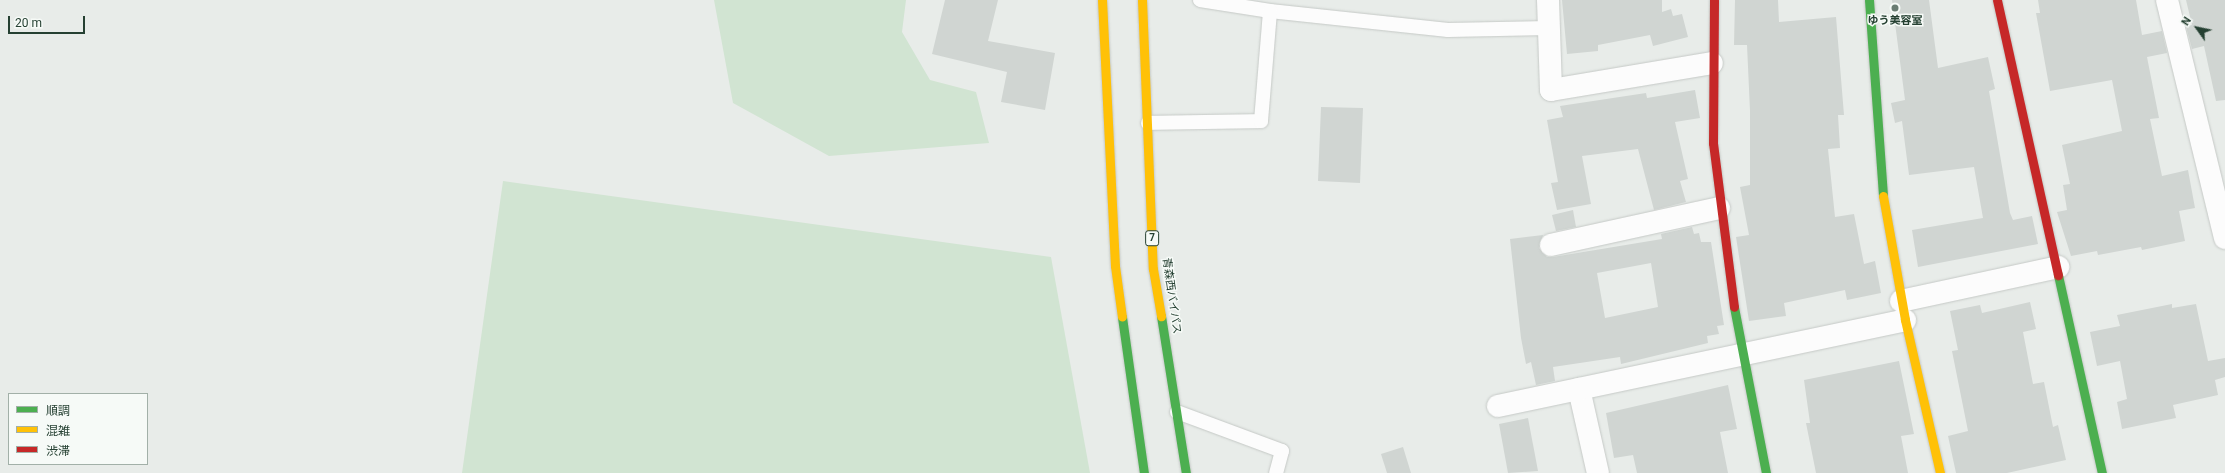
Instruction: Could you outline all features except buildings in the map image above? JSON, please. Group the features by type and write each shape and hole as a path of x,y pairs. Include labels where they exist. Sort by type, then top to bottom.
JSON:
{"main road":[{"path":"1102,0 1115,266 1144,473"},
{"name":"青森西バイパス","path":"1142,0 1153,269 1186,473"},
{"path":"1714,0 1712,63 1713,144 1720,208 1740,355 1766,473"},
{"path":"1869,0 1880,181 1903,310 1940,473"},
{"path":"1997,0 2058,267 2102,473"}],"street":[{"path":"1548,0 1551,90 1712,63"},
{"path":"2167,0 2225,238"},
{"path":"1551,244 1720,208"},
{"path":"1498,406 1740,355 2058,267"},
{"path":"1578,389 1598,473"}],"lane":[{"path":"1200,0 1270,11 1448,30 1549,28"},
{"path":"1148,123 1261,121 1270,11"},
{"path":"1177,412 1282,451 1276,473"}],"green space":[{"path":"714,0 906,0 902,32 930,80 976,92 989,143 829,156 733,103"},
{"path":"503,181 1051,257 1090,473 462,473"}],"traffic: fast":[{"path":"1869,0 1883,196"},
{"path":"2058,275 2102,473"},
{"path":"1734,307 1766,473"},
{"path":"1161,316 1186,473"},
{"path":"1122,317 1144,473"}],"traffic: slow":[{"path":"1102,0 1115,266 1122,317"},
{"path":"1142,0 1153,269 1161,316"},
{"path":"1883,196 1905,320 1940,473"}],"traffic: jam":[{"path":"1714,0 1713,143 1734,307"},
{"path":"1997,0 2058,275"}],"place":[{"name":"ゆう美容室","path":"1895,8"}]}
